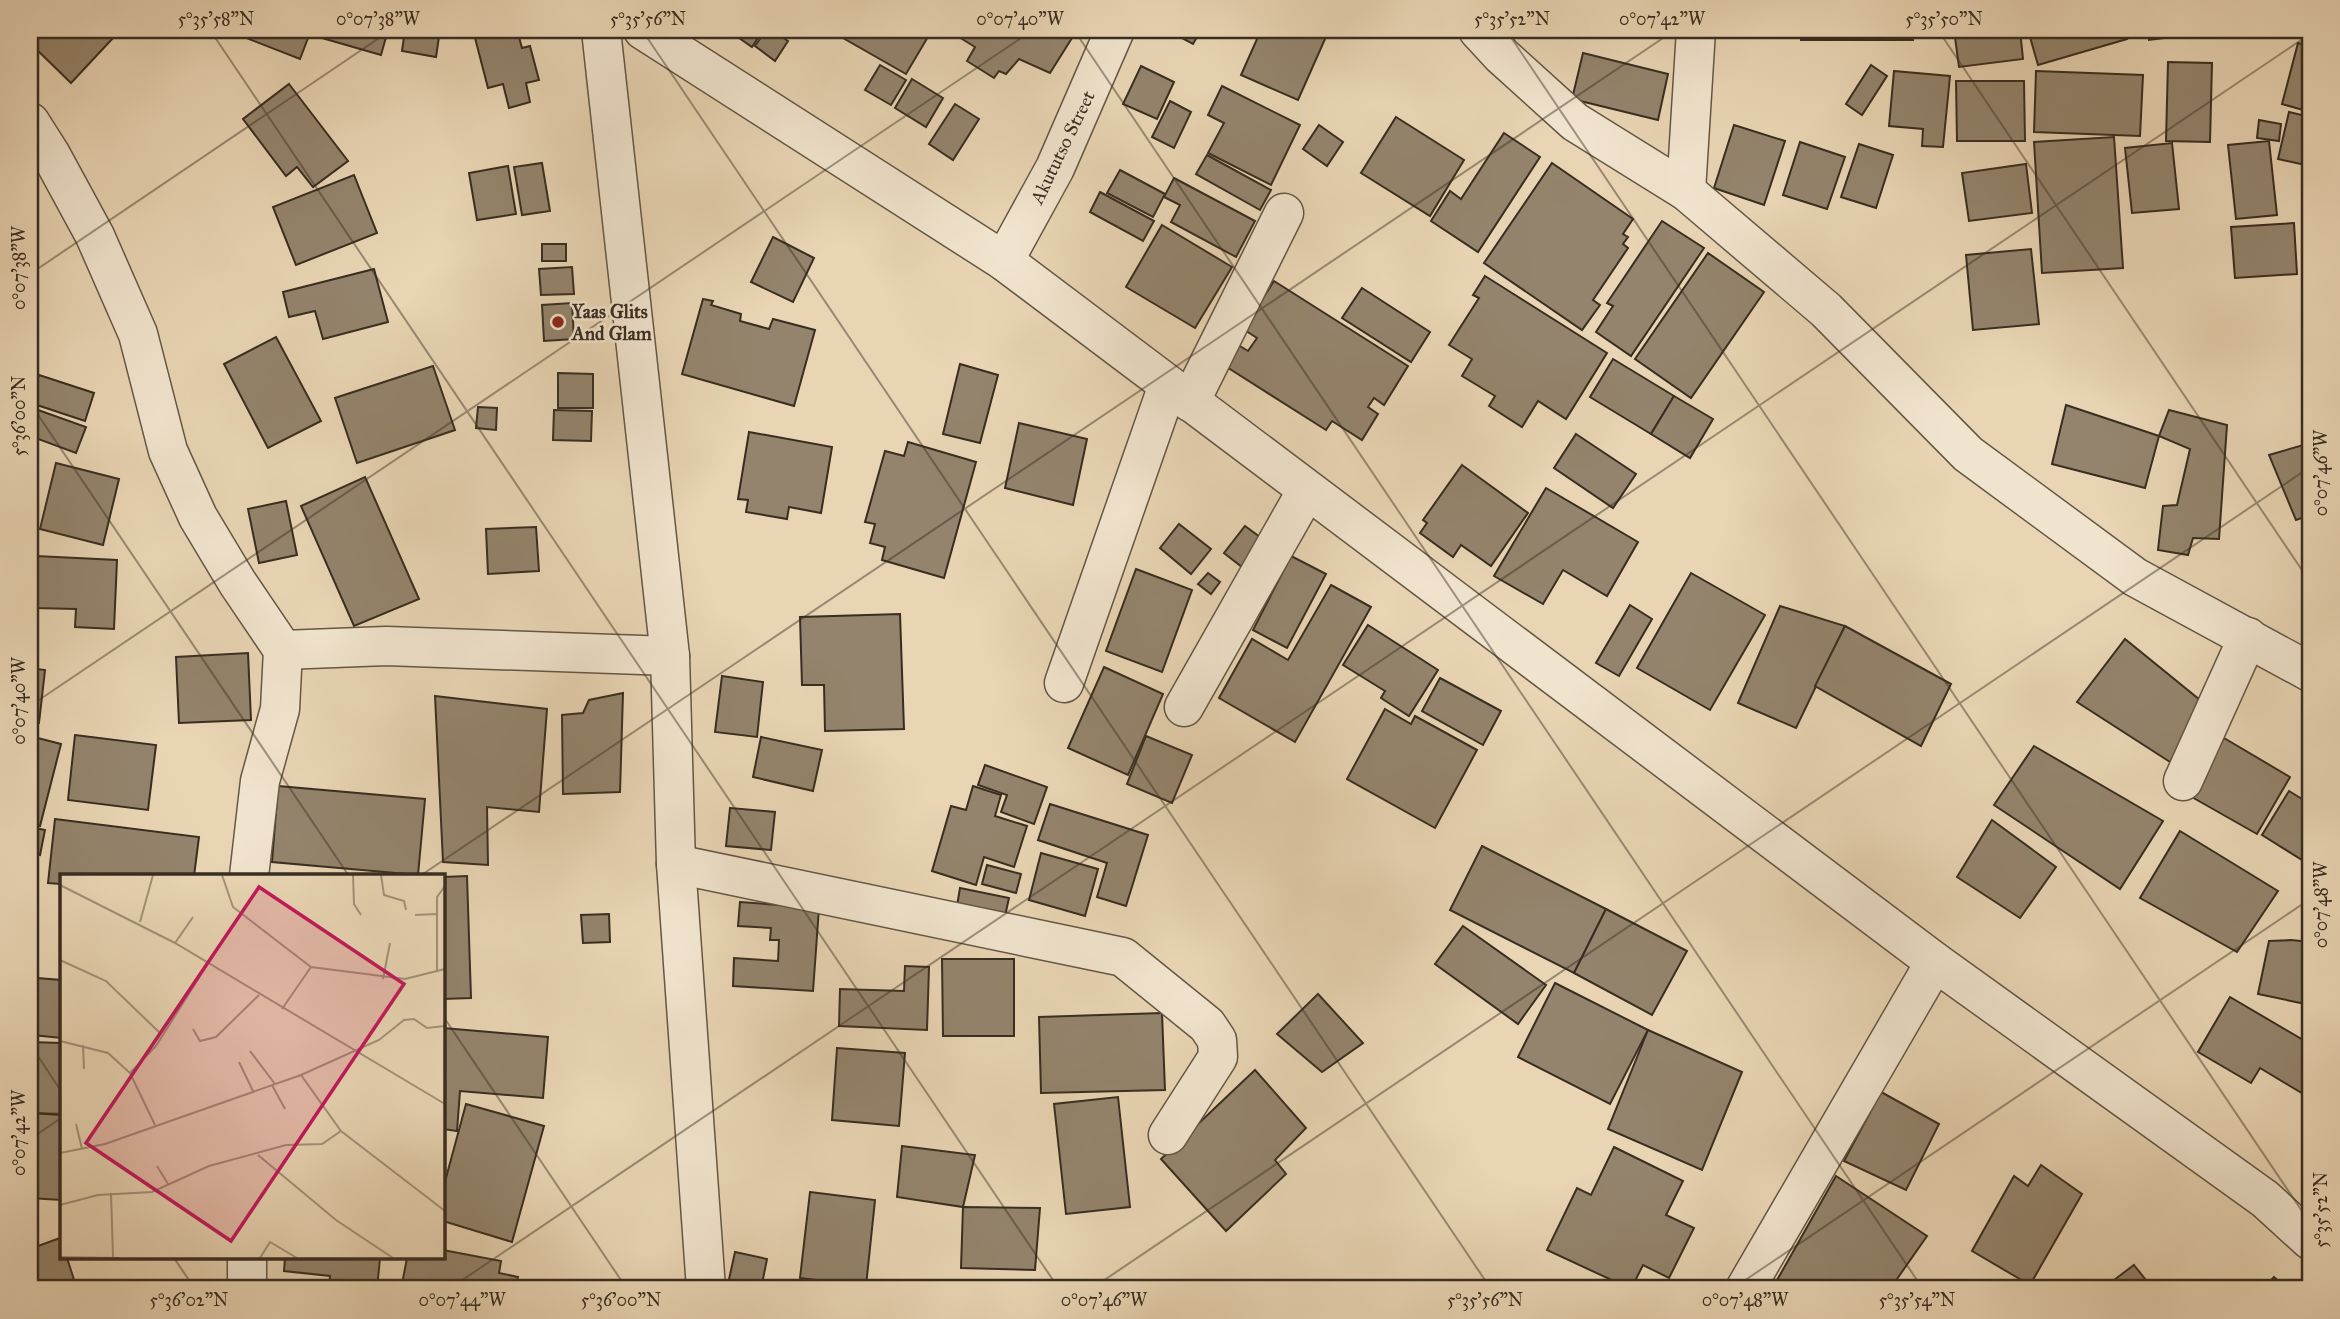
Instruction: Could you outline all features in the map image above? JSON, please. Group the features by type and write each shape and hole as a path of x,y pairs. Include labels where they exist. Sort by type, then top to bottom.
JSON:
{"street":[{"path":"601,30 670,656 676,864 706,1289"},
{"path":"643,30 1004,261 1935,962 2265,1199 2310,1240"},
{"name":"Akututso Street","path":"1004,261 1055,168 1115,30"},
{"path":"1478,30 1502,57 1575,122 1686,191 1826,310 1968,454 2135,577 2310,672"},
{"path":"1686,191 1696,30"},
{"path":"30,122 41,160 95,236 138,334 168,451 198,517 237,582 283,650 280,709 260,781 249,874"},
{"path":"1064,683 1179,394 1284,214"},
{"path":"1184,707 1307,490"},
{"path":"2183,781 2248,638"},
{"path":"283,650 386,646 670,656"},
{"path":"676,864 1123,957 1207,1025 1217,1040 1218,1057 1168,1135"},
{"path":"1745,1289 1935,962"},
{"path":"247,1260 247,1289"}],"building":[{"path":"36,30 104,30 113,38 71,83 30,43 30,36"},
{"path":"226,30 311,30 300,59"},
{"path":"324,30 388,30 381,55 322,38"},
{"path":"405,30 440,30 436,57 402,51"},
{"path":"493,30 517,30 522,48 530,46 539,80 526,83 530,102 509,108 503,84 488,88 474,34"},
{"path":"734,30 763,30 752,47 732,33"},
{"path":"766,30 771,30 788,41 775,61 755,46"},
{"path":"829,30 932,30 906,74"},
{"path":"956,30 1077,30 1050,73 1019,59 1006,74 999,71 994,78 967,61 975,47 954,34"},
{"path":"1167,30 1201,30 1193,44"},
{"path":"1261,30 1329,30 1298,100 1241,75"},
{"path":"1801,30 1913,30 1913,40 1801,40"},
{"path":"1954,30 2020,30 2023,59 1959,67"},
{"path":"2028,30 2124,30 2127,39 2038,65"},
{"path":"2148,30 2197,30 2198,34 2149,40"},
{"path":"2298,43 2310,46 2310,112 2282,104"},
{"path":"1583,53 1668,74 1658,120 1572,99"},
{"path":"2168,62 2212,63 2210,142 2166,141"},
{"path":"880,65 906,80 891,105 865,90"},
{"path":"1871,65 1887,76 1862,115 1846,104"},
{"path":"1141,66 1174,82 1157,119 1123,104"},
{"path":"1894,71 1950,76 1943,147 1922,146 1923,129 1889,126"},
{"path":"2036,71 2143,75 2140,136 2034,132"},
{"path":"912,79 943,98 926,127 895,108"},
{"path":"1956,81 2024,81 2025,141 1957,141"},
{"path":"289,84 348,161 313,187 297,167 286,176 243,119"},
{"path":"1222,86 1300,125 1271,185 1208,153 1224,123 1208,115"},
{"path":"1170,101 1191,112 1174,148 1152,137"},
{"path":"955,104 979,119 953,160 929,144"},
{"path":"2289,112 2310,117 2310,166 2278,159"},
{"path":"1396,117 1464,160 1430,216 1361,173"},
{"path":"2259,120 2281,124 2279,141 2257,138"},
{"path":"1319,125 1343,142 1327,166 1303,149"},
{"path":"1734,125 1785,141 1764,205 1714,188"},
{"path":"1504,133 1540,157 1478,252 1431,221 1450,191 1461,199"},
{"path":"2114,137 2123,268 2042,273 2034,142"},
{"path":"2269,141 2277,215 2236,219 2228,145"},
{"path":"1800,142 1845,157 1827,209 1783,195"},
{"path":"2172,143 2179,209 2132,213 2125,148"},
{"path":"1859,144 1893,155 1876,208 1841,197"},
{"path":"1207,155 1271,190 1260,210 1196,174"},
{"path":"542,163 550,211 522,215 514,167"},
{"path":"1552,163 1633,219 1623,234 1628,237 1623,244 1628,248 1593,300 1600,305 1582,330 1484,263"},
{"path":"2026,164 2032,213 1969,221 1962,173"},
{"path":"508,166 516,214 477,220 469,173"},
{"path":"1120,170 1165,194 1153,217 1107,193"},
{"path":"354,175 377,233 296,265 273,207"},
{"path":"1174,178 1255,221 1236,257 1171,222 1180,205 1164,197"},
{"path":"1100,192 1154,221 1143,241 1090,212"},
{"path":"1662,221 1704,248 1631,356 1596,332 1613,306 1607,303"},
{"path":"2294,223 2297,274 2235,278 2231,227"},
{"path":"1162,225 1232,267 1195,328 1126,287"},
{"path":"773,237 814,258 793,302 751,282"},
{"path":"542,244 566,244 566,261 542,261"},
{"path":"2031,249 2039,324 1973,330 1966,255"},
{"path":"1708,253 1764,292 1691,398 1635,359"},
{"path":"572,267 574,294 541,295 539,269"},
{"path":"374,269 388,322 323,339 315,311 289,317 283,292"},
{"path":"1485,276 1607,353 1566,419 1538,401 1522,427 1489,406 1495,396 1462,376 1472,359 1449,345 1479,298 1473,295"},
{"path":"1274,281 1408,366 1384,405 1374,398 1368,407 1378,414 1362,440 1332,421 1326,430 1222,364 1235,343 1248,351 1257,338 1243,329"},
{"path":"1362,288 1430,332 1411,362 1342,318"},
{"path":"703,299 713,301 711,305 741,314 740,321 769,329 773,319 815,330 794,406 682,374"},
{"name":"Yaas Glits And Glam","path":"572,303 574,339 544,341 542,305"},
{"path":"276,337 321,421 268,448 224,364"},
{"path":"1613,359 1674,396 1651,434 1590,397"},
{"path":"960,364 998,375 980,443 943,434"},
{"path":"433,366 455,430 357,463 335,398"},
{"path":"558,373 593,374 593,408 558,408"},
{"path":"39,375 94,393 85,421 31,403"},
{"path":"1674,396 1713,419 1690,458 1651,434"},
{"path":"2066,405 2159,436 2145,488 2052,464"},
{"path":"478,407 497,408 496,430 476,428"},
{"path":"38,410 86,427 76,453 30,436"},
{"path":"554,410 592,411 591,441 553,440"},
{"path":"2169,410 2227,425 2219,539 2193,538 2188,555 2158,550 2163,506 2177,505 2190,449 2159,436"},
{"path":"1019,423 1087,439 1073,505 1005,488"},
{"path":"749,432 832,447 821,513 789,507 787,519 746,512 748,500 738,499"},
{"path":"1576,434 1636,474 1613,508 1554,468"},
{"path":"908,442 976,462 944,578 882,560 885,547 870,543 875,524 865,522 885,451 904,456"},
{"path":"2310,443 2310,515 2296,520 2269,455"},
{"path":"56,463 119,479 103,545 40,529"},
{"path":"1462,465 1528,513 1491,566 1461,545 1453,557 1420,533 1427,523 1423,520"},
{"path":"365,477 419,599 354,626 301,506"},
{"path":"1546,488 1638,542 1607,596 1563,570 1543,604 1494,576"},
{"path":"286,501 297,555 259,563 248,509"},
{"path":"1179,524 1211,549 1191,574 1160,548"},
{"path":"1245,526 1264,540 1242,567 1224,553"},
{"path":"536,527 539,571 488,574 486,529"},
{"path":"36,556 117,560 114,629 75,627 76,609 34,608"},
{"path":"1291,556 1326,574 1287,648 1253,630"},
{"path":"1136,569 1192,590 1162,672 1106,651"},
{"path":"1208,573 1220,582 1211,594 1198,584"},
{"path":"1691,573 1765,615 1710,710 1637,668"},
{"path":"1331,585 1371,607 1295,742 1219,698 1252,639 1288,660"},
{"path":"1630,605 1652,619 1619,676 1596,663"},
{"path":"1780,606 1845,626 1796,728 1738,703"},
{"path":"900,614 904,729 825,731 824,685 802,685 800,617"},
{"path":"1368,625 1438,670 1409,716 1381,698 1385,691 1343,665"},
{"path":"1845,626 1951,684 1921,746 1815,686"},
{"path":"2125,639 2211,709 2170,762 2077,702"},
{"path":"248,653 251,720 179,723 176,657"},
{"path":"1104,667 1163,694 1128,775 1068,748"},
{"path":"30,668 45,670 39,723 30,722"},
{"path":"722,676 763,682 757,737 715,732"},
{"path":"1440,678 1501,711 1483,745 1422,711"},
{"path":"623,693 620,792 563,794 562,715 583,713 589,700"},
{"path":"435,696 547,709 539,812 487,807 488,865 443,862"},
{"path":"1385,709 1411,724 1415,716 1477,750 1435,828 1347,779"},
{"path":"75,735 156,745 148,810 68,800"},
{"path":"30,736 61,744 40,826 30,824"},
{"path":"1146,736 1192,755 1172,803 1127,784"},
{"path":"761,737 822,750 813,791 753,777"},
{"path":"2224,738 2290,777 2257,834 2190,796"},
{"path":"2034,746 2163,821 2120,889 1994,805"},
{"path":"985,765 1047,787 1034,824 1001,812 1007,795 978,785"},
{"path":"278,786 425,799 418,874 272,862"},
{"path":"973,786 1001,795 995,816 1027,826 1014,867 984,857 976,885 932,871 951,806 966,810"},
{"path":"2289,791 2307,802 2310,797 2310,865 2262,835"},
{"path":"1050,804 1148,835 1126,906 1097,897 1107,863 1038,840"},
{"path":"730,808 775,812 771,850 726,846"},
{"path":"55,819 199,837 194,874 60,874 60,884 48,883"},
{"path":"1992,820 2056,867 2020,918 1957,877"},
{"path":"30,827 45,830 40,855 30,853"},
{"path":"2180,831 2278,891 2237,952 2140,898"},
{"path":"1482,846 1606,909 1574,973 1450,910"},
{"path":"1041,853 1098,869 1085,916 1029,900"},
{"path":"987,865 1021,874 1016,893 982,884"},
{"path":"467,876 471,998 444,999 444,877"},
{"path":"960,888 1009,898 1005,916 957,906"},
{"path":"740,902 819,908 813,991 733,986 734,958 778,961 779,940 770,940 771,928 738,926"},
{"path":"1606,909 1687,951 1652,1015 1574,973"},
{"path":"609,914 610,942 583,943 581,915"},
{"path":"1463,926 1546,985 1518,1024 1435,964"},
{"path":"2269,941 2310,942 2310,1005 2258,994"},
{"path":"942,959 1014,959 1014,1036 943,1036"},
{"path":"905,966 929,967 927,1030 839,1026 840,989 904,991"},
{"path":"37,978 60,980 60,1038 33,1035"},
{"path":"1555,983 1648,1030 1610,1104 1518,1057"},
{"path":"1318,994 1363,1043 1322,1072 1277,1034"},
{"path":"2230,997 2310,1044 2310,1098 2260,1068 2251,1083 2198,1052"},
{"path":"1162,1013 1165,1090 1041,1093 1039,1017"},
{"path":"444,1028 548,1037 543,1098 460,1091 457,1131 444,1129"},
{"path":"1648,1030 1742,1072 1702,1170 1608,1129"},
{"path":"30,1042 60,1043 60,1114 30,1113"},
{"path":"837,1048 905,1053 899,1126 832,1120"},
{"path":"1255,1070 1306,1128 1275,1160 1286,1174 1226,1231 1161,1159"},
{"path":"1881,1092 1939,1124 1906,1190 1844,1161"},
{"path":"1118,1097 1130,1207 1066,1214 1054,1104"},
{"path":"466,1104 544,1126 512,1242 444,1221 444,1185"},
{"path":"30,1113 60,1115 60,1200 30,1198"},
{"path":"902,1146 975,1155 963,1207 897,1197"},
{"path":"1614,1147 1683,1181 1666,1215 1694,1228 1669,1278 1643,1265 1631,1289 1547,1250 1577,1188 1591,1195"},
{"path":"2041,1165 2082,1194 2030,1285 1972,1251 2014,1176 2028,1186"},
{"path":"1836,1176 1927,1236 1890,1289 1772,1289"},
{"path":"810,1192 875,1200 866,1286 800,1278"},
{"path":"963,1207 1040,1208 1035,1270 961,1268"},
{"path":"60,1238 60,1260 68,1260 77,1289 30,1289 30,1249"},
{"path":"444,1250 501,1261 499,1273 518,1277 515,1289 401,1289 407,1260 444,1260"},
{"path":"735,1252 767,1259 761,1289 728,1284"},
{"path":"285,1260 380,1260 377,1289 329,1289 330,1276 284,1271"},
{"path":"2134,1265 2153,1289 2102,1289"},
{"path":"2274,1277 2287,1289 2263,1289"}],"place":[{"name":"Yaas Glits And Glam","path":"558,322"}]}
